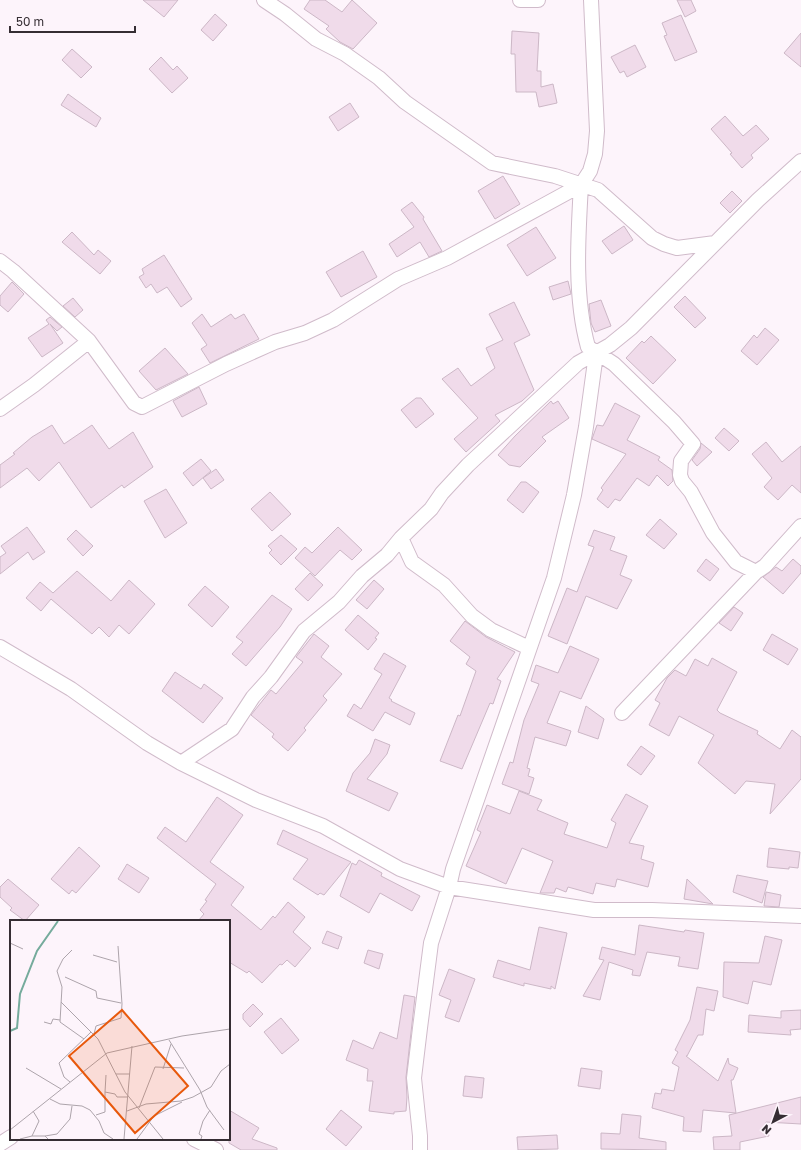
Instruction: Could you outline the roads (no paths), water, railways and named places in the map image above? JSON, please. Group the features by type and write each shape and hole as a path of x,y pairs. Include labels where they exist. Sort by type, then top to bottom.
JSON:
{"street":[{"path":"264,0 285,14 316,39 345,54 379,78 405,102 492,163 555,176 603,193 652,238 664,244 677,248 715,243"},
{"path":"520,0 538,0"},
{"path":"0,261 90,341 134,403 142,407 233,361 275,342 305,333 333,320 398,279 447,258 581,185 590,171 595,154 597,131 592,0"},
{"path":"181,763 232,729 253,697 304,632 339,602 362,576 387,555 401,538 431,509 442,493 468,466 578,363 610,345 631,328 715,243 801,161"},
{"path":"581,185 578,252 581,314 588,347 596,354 605,357 614,364 674,422 693,444 680,461 680,475 682,481 691,492 713,533 736,562 756,572"},
{"path":"0,409 34,386 90,341"},
{"path":"420,1150 414,1078 431,943 449,887 453,869 554,578 574,495 586,427 596,354"},
{"path":"622,713 801,526"},
{"path":"401,538 412,562 444,585 472,616 490,630 529,648"},
{"path":"0,647 71,688 147,743 181,763 256,800 323,826 400,868 449,887 594,910 652,910 801,916"},
{"path":"0,1144 10,1138"},
{"path":"196,1140 216,1150"}]}
